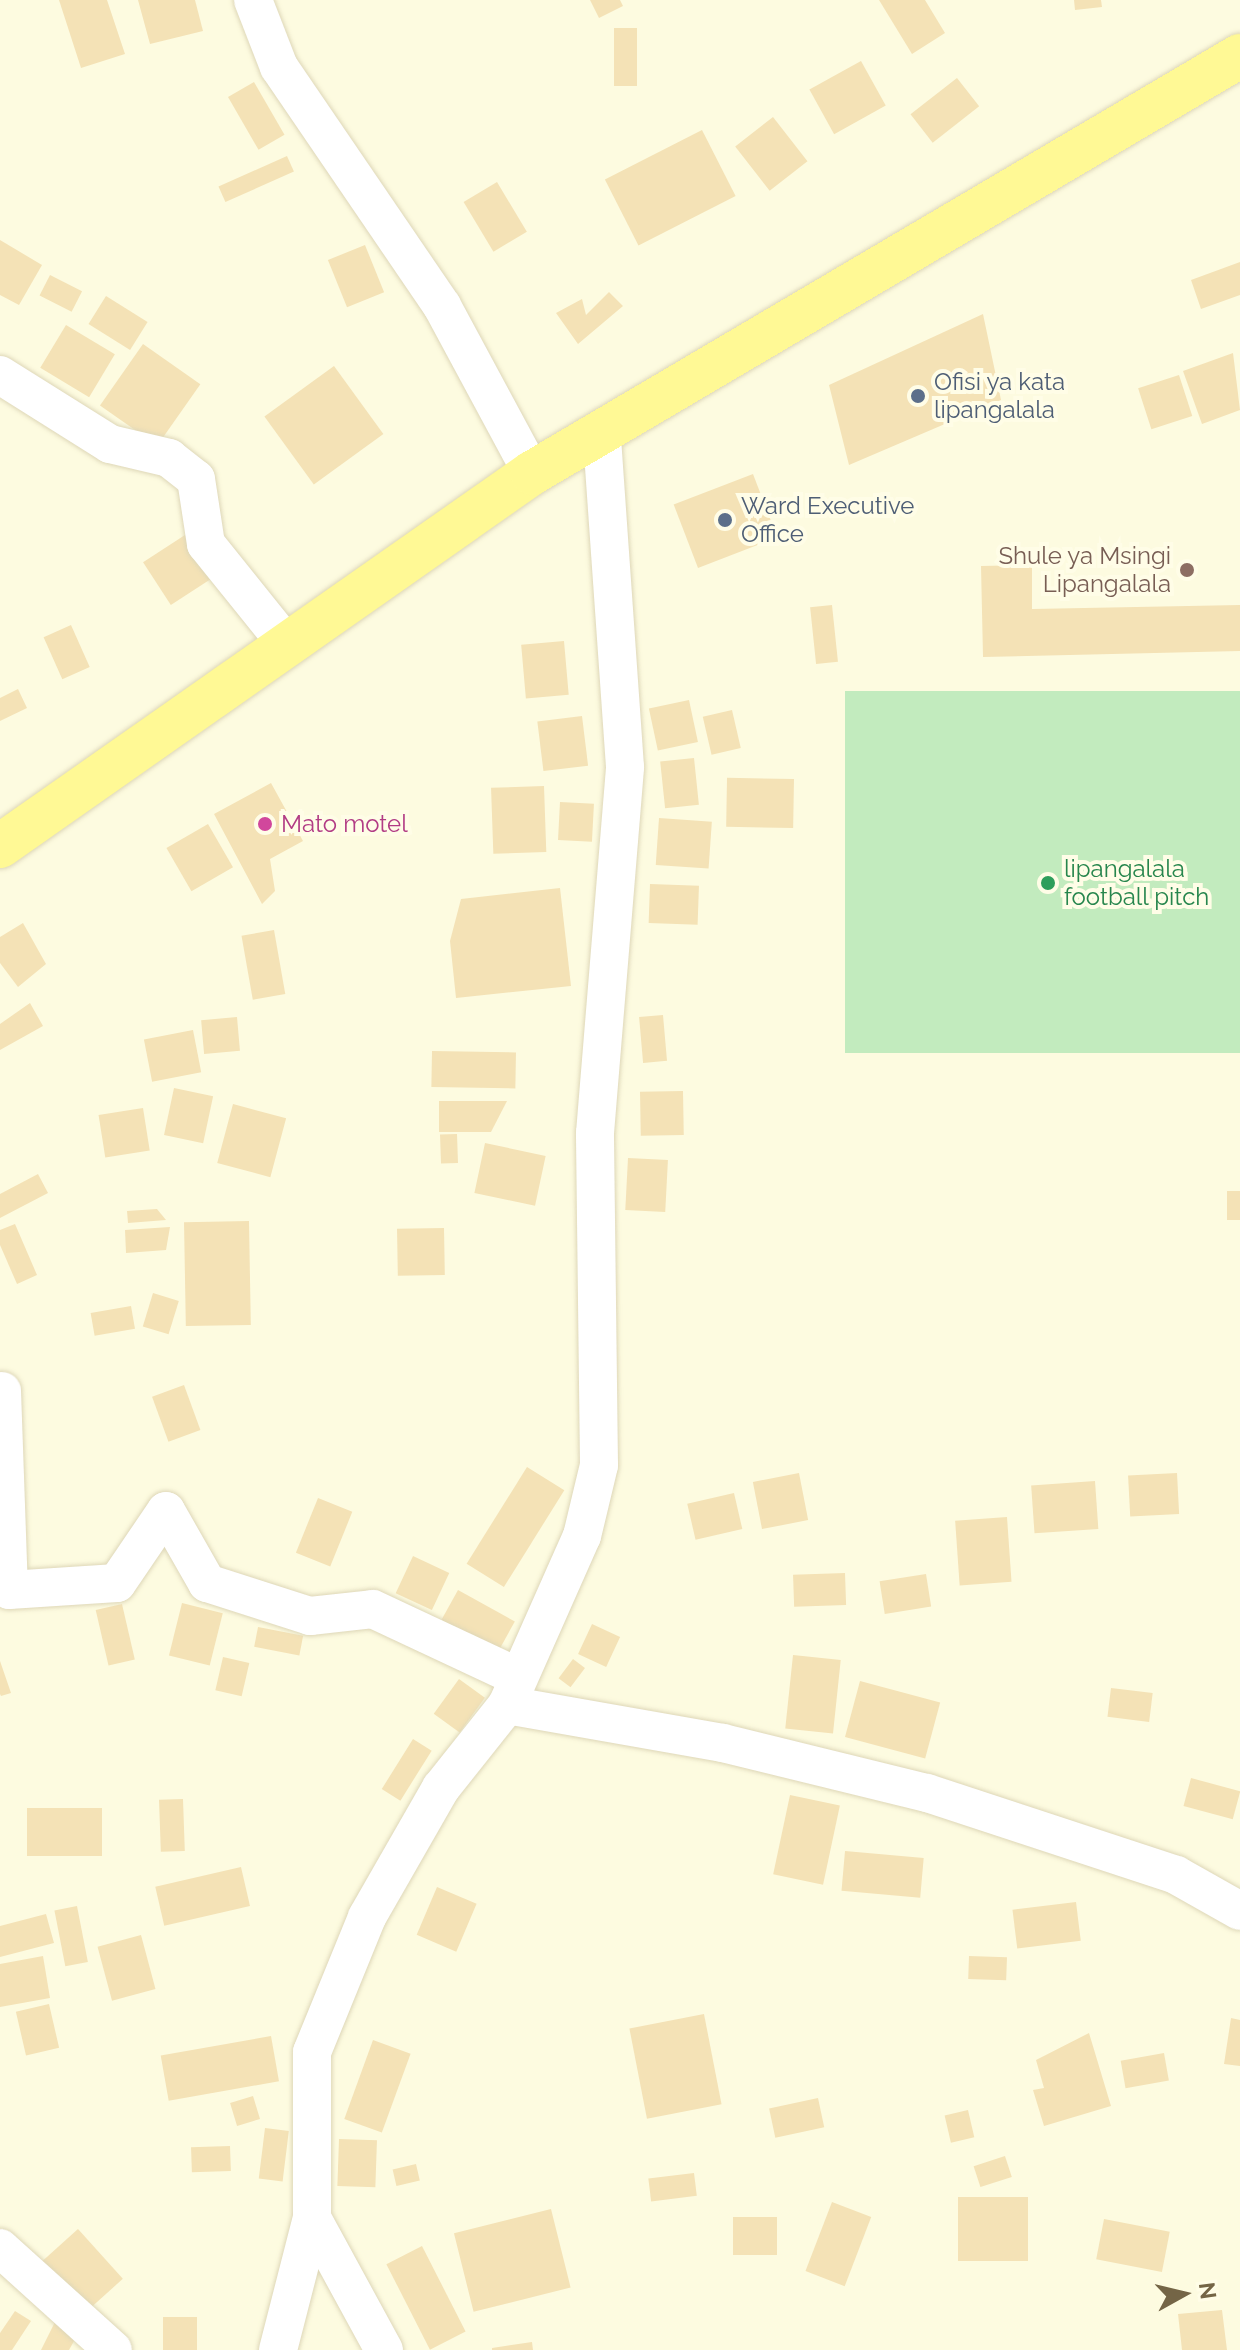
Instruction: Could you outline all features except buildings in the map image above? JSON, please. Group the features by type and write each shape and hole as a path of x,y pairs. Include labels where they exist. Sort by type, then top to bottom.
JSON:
{"main road":[{"path":"0,846 284,641 532,473 1240,56"}],"street":[{"path":"253,0 279,67 442,306 532,473"},
{"path":"0,375 110,444 169,458 196,479 206,544 284,641"},
{"path":"278,2350 312,2218 312,2052 375,1904 441,1788 512,1691 582,1536 599,1465 595,1133 625,767 602,434"},
{"path":"2,1391 9,1590 117,1583 166,1511 207,1583 310,1616 373,1609 512,1691 927,1793 1176,1875 1240,1911"},
{"path":"312,2218 384,2350"},
{"path":"0,2248 113,2350"}],"green space":[{"name":"lipangalala football pitch","path":"845,691 1240,691 1240,1053 845,1053"}],"place":[{"name":"Ofisi ya kata lipangalala","path":"918,396"},
{"name":"Ward Executive Office","path":"725,520"},
{"name":"Shule ya Msingi Lipangalala","path":"1187,570"},
{"name":"Mato motel","path":"265,824"},
{"name":"lipangalala football pitch","path":"1048,883"}]}
